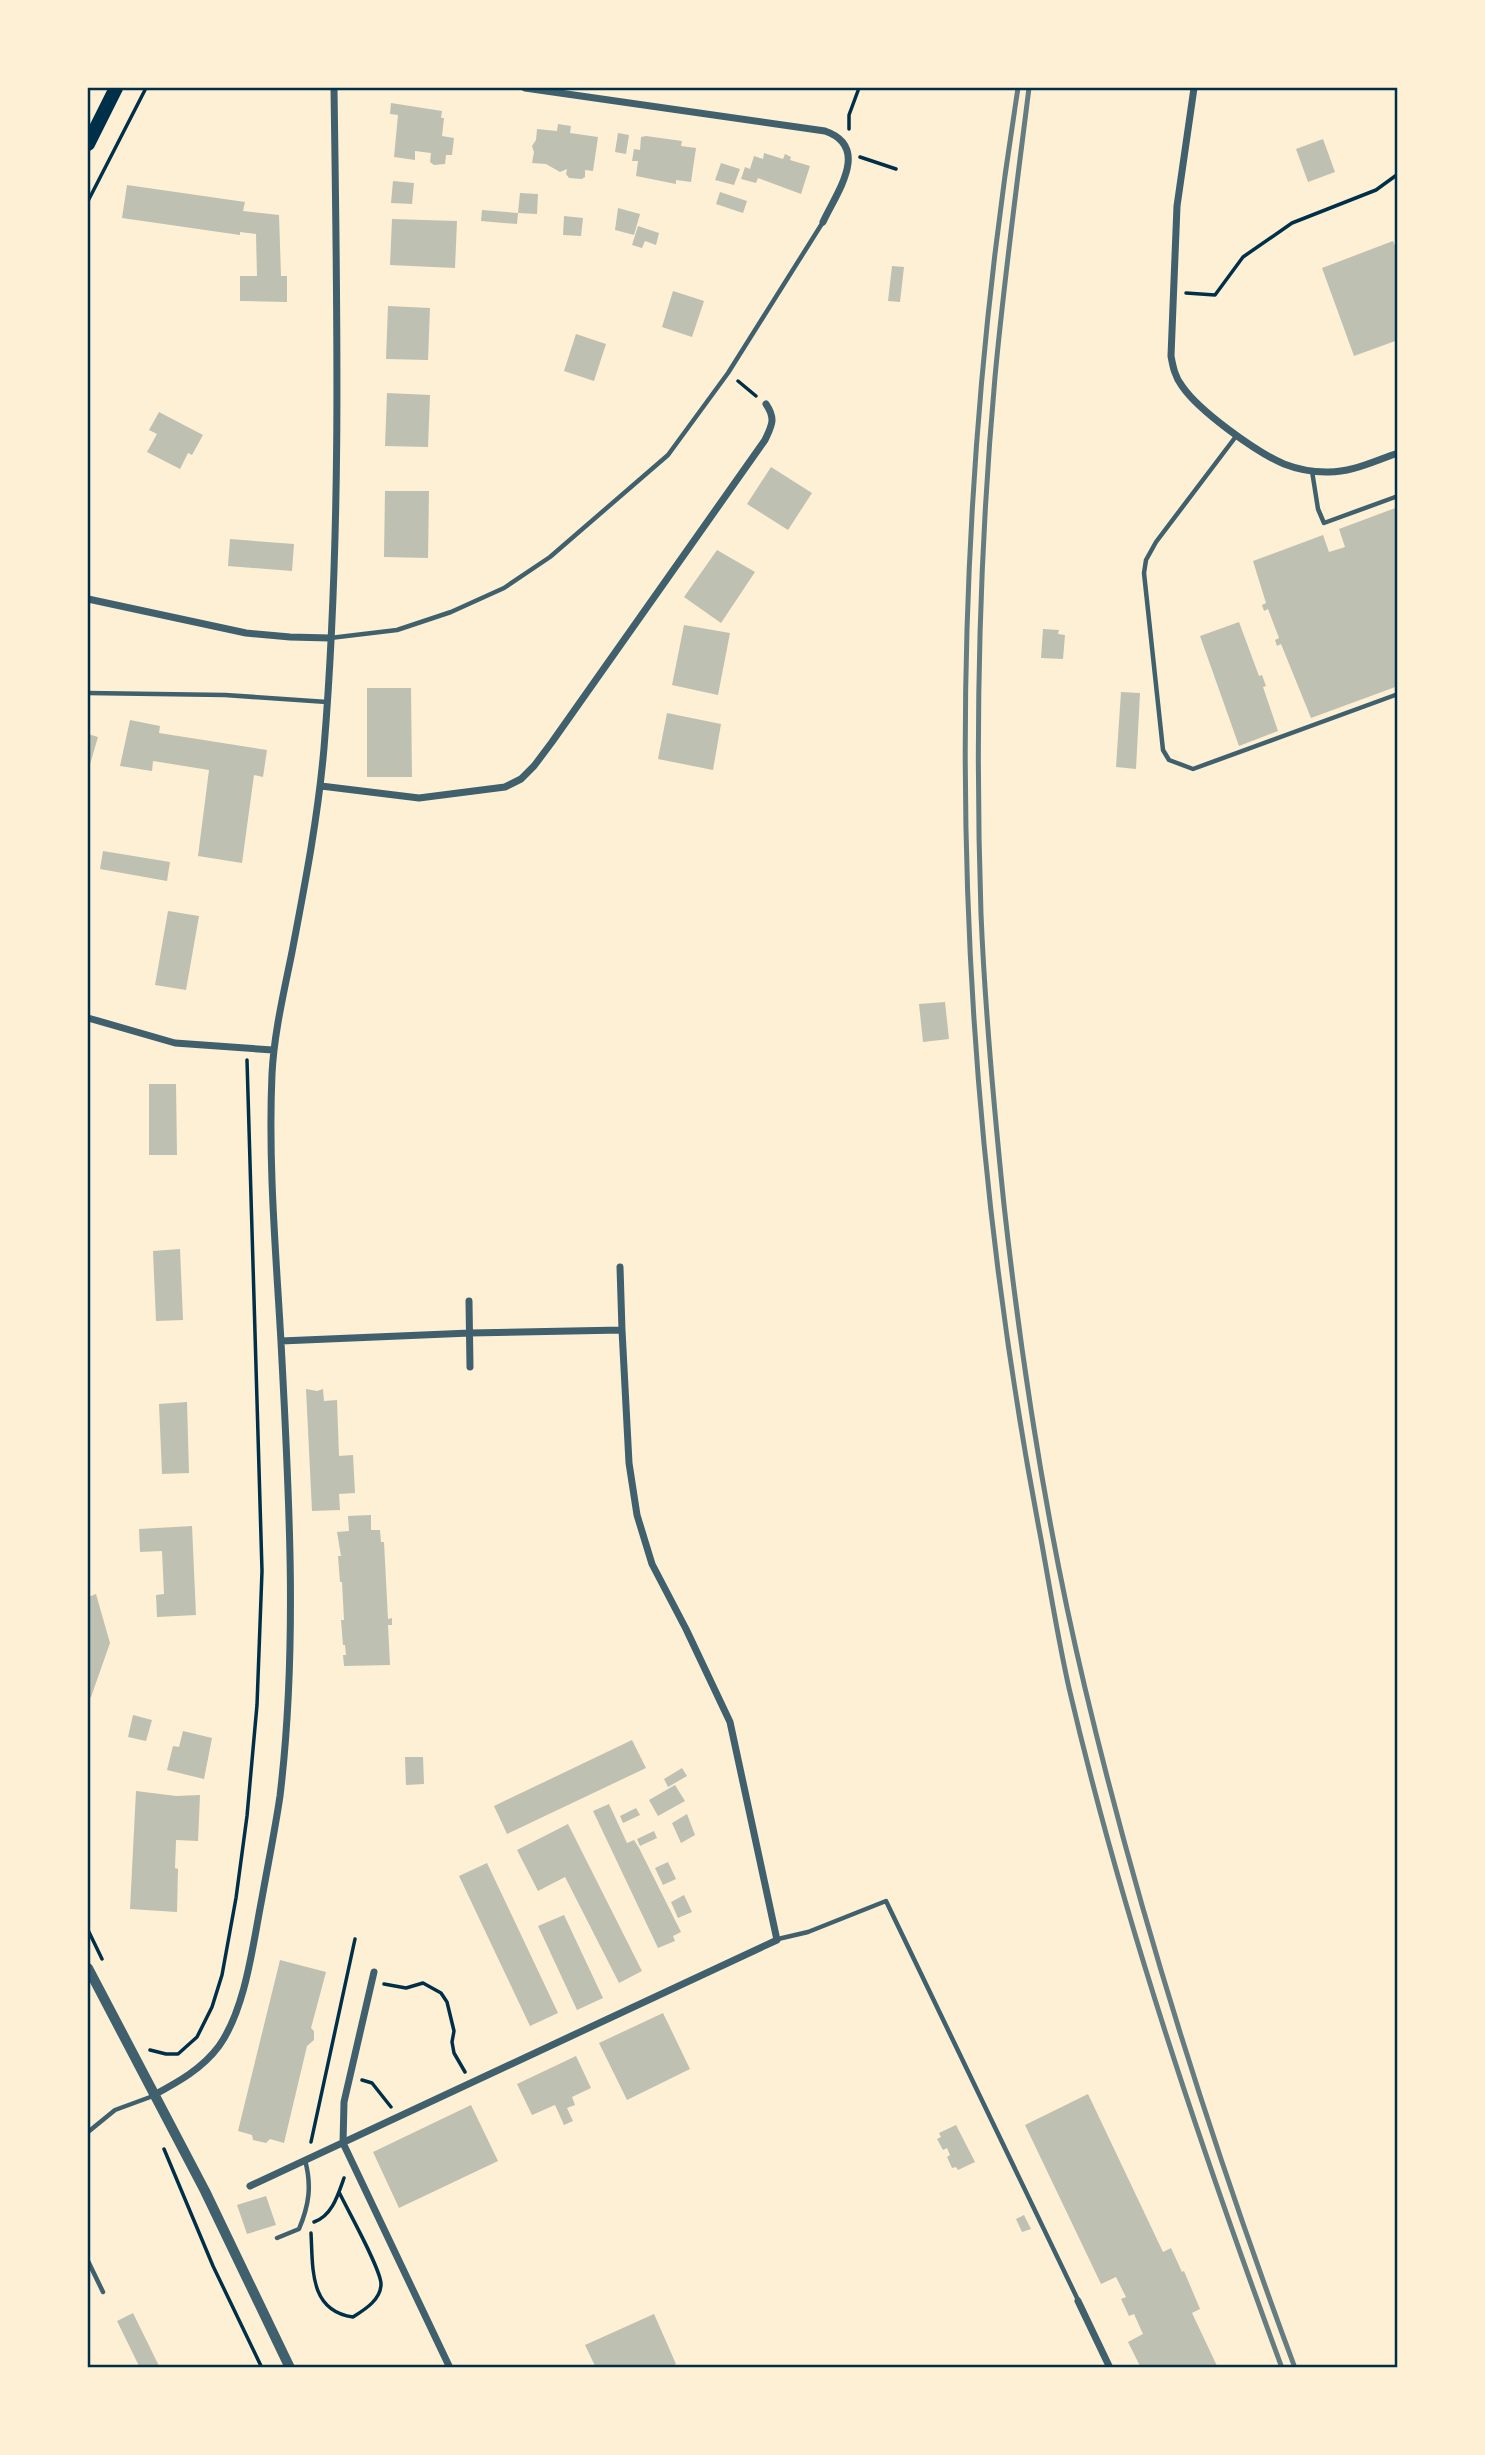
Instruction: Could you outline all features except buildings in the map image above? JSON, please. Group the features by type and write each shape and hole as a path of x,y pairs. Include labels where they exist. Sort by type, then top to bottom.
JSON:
{"main road":[{"path":"88,144 116,88"}],"street":[{"path":"154,2095 201,2066 219,2045 232,2022 249,1959 276,1824 286,1722 290,1579 281,1341 271,1174 274,1050 321,786 327,702 335,553 338,320 334,88"},
{"path":"525,88 825,131 837,135 844,141 849,162 823,222"},
{"path":"1194,88 1177,206 1171,356 1173,370 1180,384 1199,405 1277,461 1312,471 1342,472 1398,453"},
{"path":"321,786 419,798 505,787 521,779 552,742 765,440 772,424 772,414 766,404"},
{"path":"88,599 246,633 330,638"},
{"path":"88,1018 175,1043 274,1050"},
{"path":"250,2186 777,1940 730,1722 652,1564 637,1516 629,1463 620,1268"},
{"path":"469,1301 470,1367"},
{"path":"281,1341 470,1333 622,1331"},
{"path":"88,1968 205,2191 290,2368"},
{"path":"373,1976 344,2102 343,2143 450,2368"},
{"path":"1078,2301 1110,2368"}],"lane":[{"path":"330,638 397,630 451,612 504,588 550,557 668,455 728,373 823,222"},
{"path":"1238,434 1156,542 1146,560 1144,573 1163,750 1169,760 1193,769 1398,694"},
{"path":"1312,471 1318,509 1324,523 1398,496"},
{"path":"88,693 225,695 327,702"},
{"path":"777,1940 808,1932 886,1901 1078,2301"},
{"path":"88,2132 115,2110 154,2095"},
{"path":"277,2238 299,2229 309,2204 310,2177 306,2160"},
{"path":"88,2261 103,2292"}],"path":[{"path":"88,201 146,88"},
{"path":"859,88 849,115 848,152 896,169"},
{"path":"1174,292 1215,295 1243,257 1292,223 1376,190 1398,174"},
{"path":"728,373 766,404"},
{"path":"145,2043 151,2051 178,2054 197,2037 212,2007 225,1962 247,1816 257,1704 261,1571 247,1048"},
{"path":"88,1930 105,1964"},
{"path":"306,2160 355,1939"},
{"path":"373,1976 406,1988 424,1983 441,1993 452,2017 454,2053 471,2083"},
{"path":"350,2076 372,2083 397,2118"},
{"path":"159,2137 213,2266 262,2368"},
{"path":"339,2192 377,2269 382,2285 377,2297 353,2317 340,2315 325,2304 318,2294 314,2281 310,2224 319,2221 332,2207 351,2160"}],"railway":[{"path":"1018,88 993,270 976,452 967,633 966,815 973,996 987,1177 1010,1358 1041,1539 1065,1670 1090,1774 1165,2031 1282,2368"},
{"path":"1029,88 995,377 985,511 980,645 978,780 981,914 990,1059 1004,1205 1019,1326 1047,1508 1071,1628 1106,1774 1154,1946 1207,2116 1295,2368"}]}
